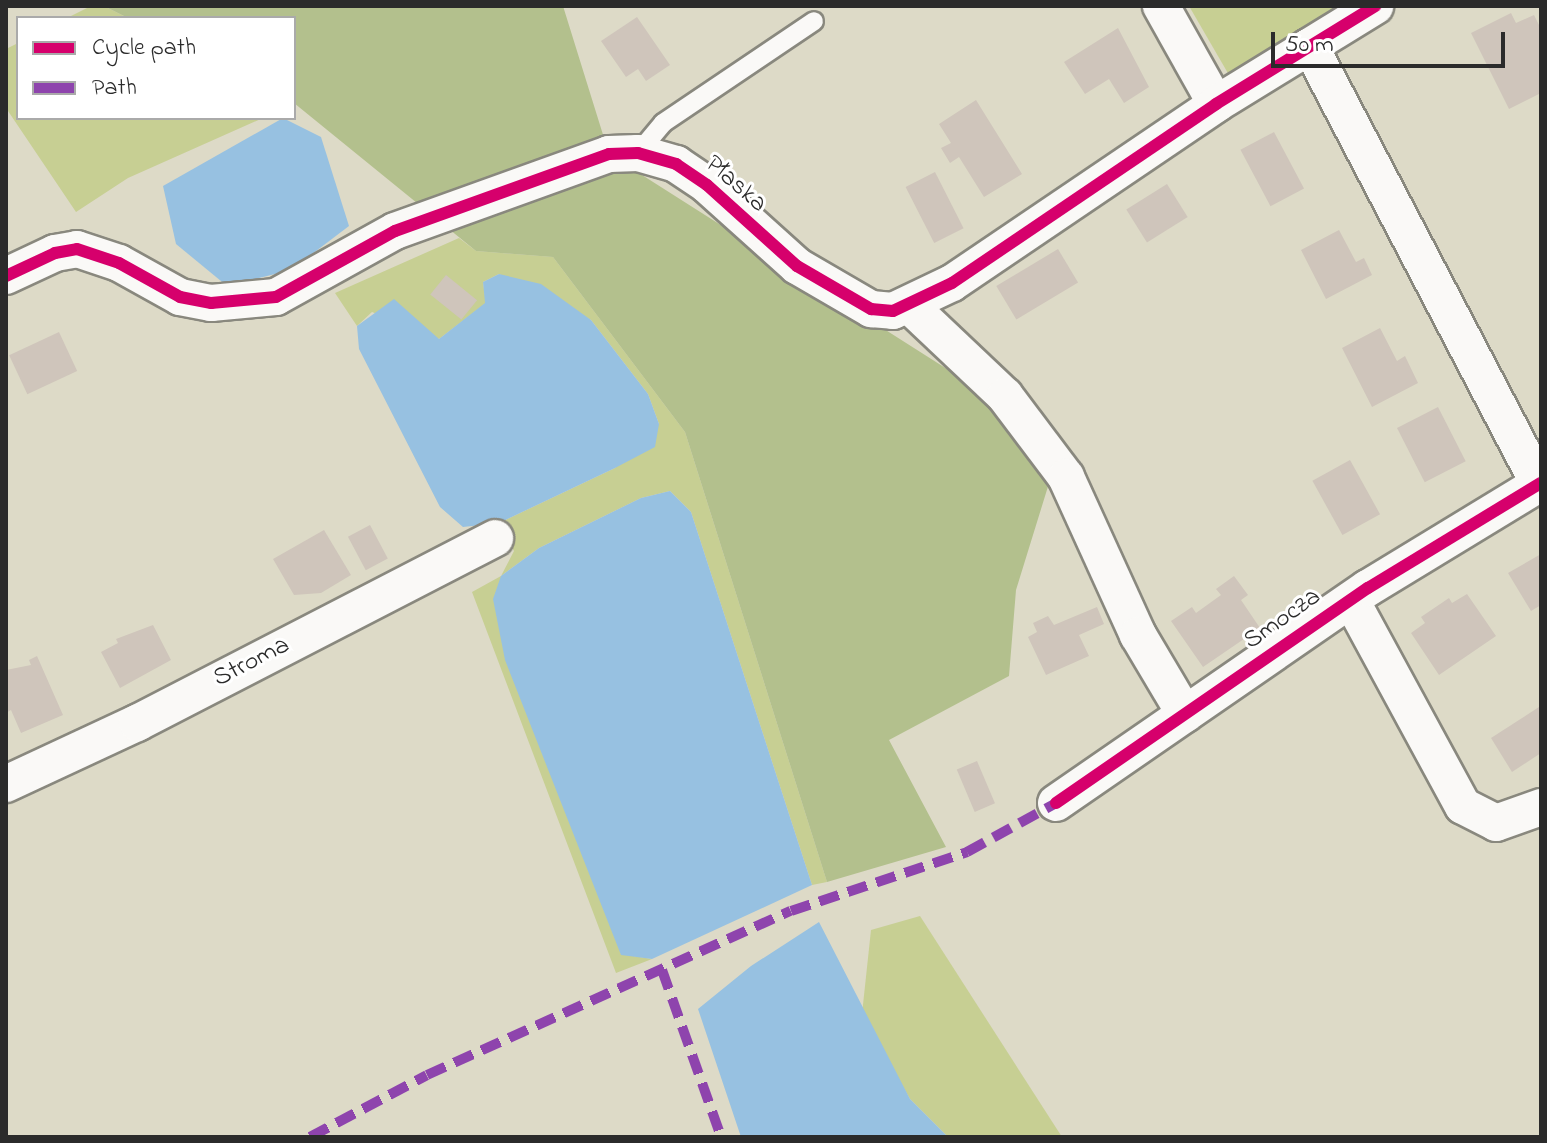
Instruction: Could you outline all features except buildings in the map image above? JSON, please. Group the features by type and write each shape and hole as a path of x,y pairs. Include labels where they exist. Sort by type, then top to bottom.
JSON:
{"street":[{"path":"1161,6 1216,104"},
{"path":"1185,714 1138,635 1066,477 1005,396 911,307 1216,104 1375,6"},
{"path":"1310,46 1540,484"},
{"name":"Płaska","path":"6,276 55,253 77,249 119,263 180,297 211,303 262,300 308,282 395,231 609,154 638,153 676,164 707,185 770,246 853,299 871,309 911,307"},
{"name":"Smocza","path":"1056,803 1351,600 1540,484"},
{"name":"Stroma","path":"6,784 137,723 495,538"},
{"path":"1351,600 1463,806 1496,823 1541,807"}],"lane":[{"path":"638,153 663,123 814,21"}],"green space":[{"path":"91,6 104,6 124,16 71,16"},
{"path":"104,6 563,6 609,154 980,390 1050,480 1016,590 1009,676 889,740 946,847 827,882 685,432 553,257 476,251 296,105 296,16 124,16"},
{"path":"1189,6 1345,6 1229,75"},
{"path":"16,44 16,120 258,120 128,178 76,212 6,108 6,49"},
{"path":"459,238 476,251 553,257 685,432 827,882 812,885 691,512 670,491 641,498 539,548 501,576 514,551 499,523 615,468 659,424 648,394 591,320 499,274 483,282 486,303 439,339 372,312 357,326 335,293"},
{"path":"501,576 621,954 652,959 616,973 472,592"},
{"path":"920,916 1062,1137 948,1137 910,1099 862,1014 871,930"}],"water":[{"path":"279,120 287,120 321,137 349,226 291,270 227,286 176,244 163,186"},
{"path":"499,274 541,284 591,320 648,394 659,424 655,447 499,523 463,527 440,507 359,349 357,326 394,299 439,339 485,303 483,282"},
{"path":"670,491 691,512 812,885 652,959 621,955 505,660 493,599 501,576 539,548 641,498"},
{"path":"819,922 910,1099 948,1137 741,1137 698,1009 751,966"}],"marked path":[{"path":"310,1137 427,1075 791,911 967,852 1056,803"},
{"path":"662,970 721,1137"}],"cycle path":[{"path":"6,276 55,253 77,249 119,263 180,297 211,303 276,297 395,231 609,154 638,153 676,164 707,185 797,266 871,309 893,311 952,283 1216,104 1375,6"},
{"path":"1056,803 1368,588 1541,483"}]}
